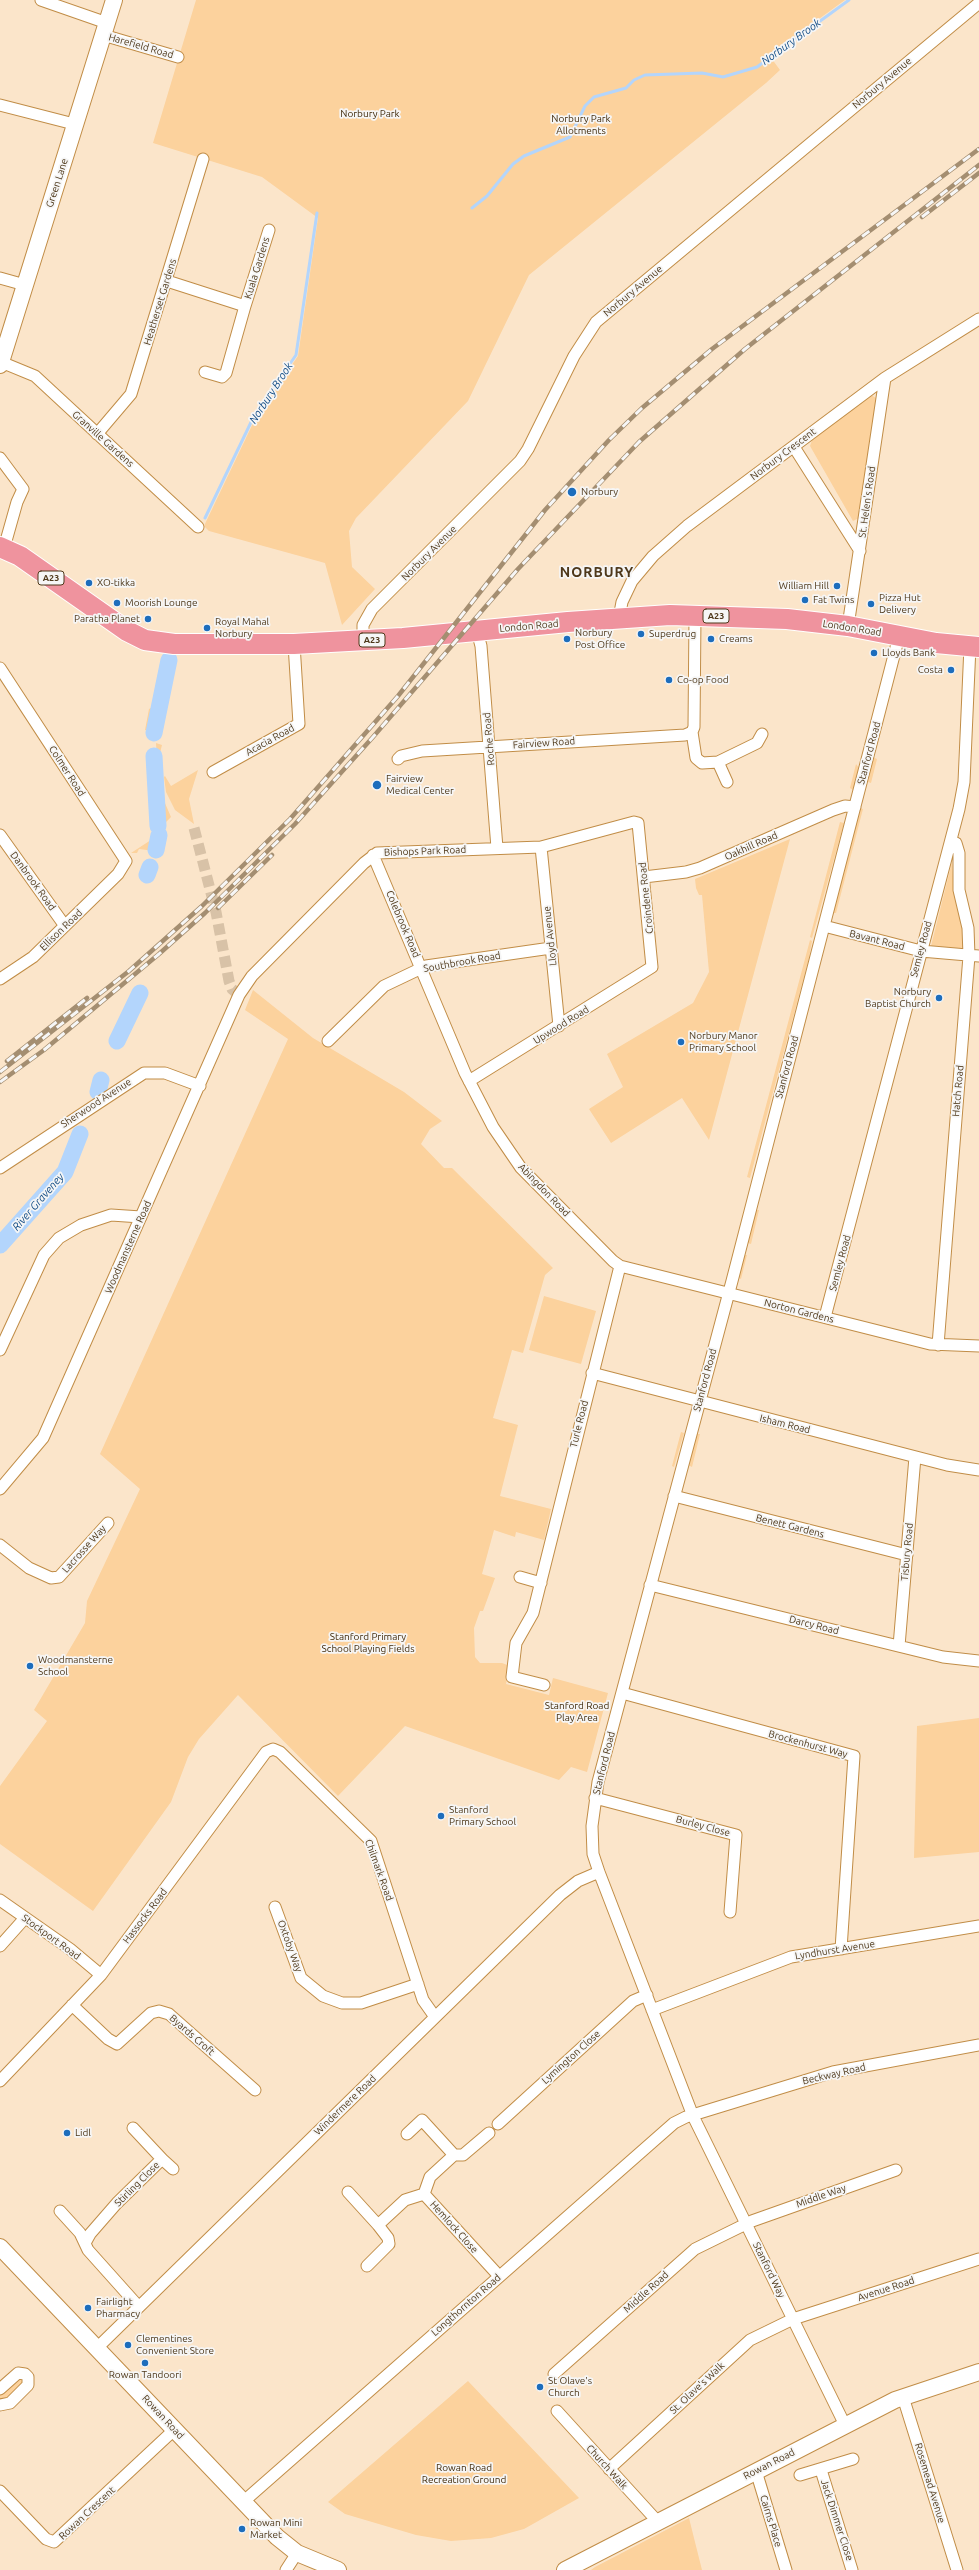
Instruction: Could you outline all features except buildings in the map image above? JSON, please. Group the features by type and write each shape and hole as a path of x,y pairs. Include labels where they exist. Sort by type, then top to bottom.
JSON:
{"highway":[{"name":"London Road","path":"2,548 20,556 127,632 145,640 174,644 294,644 477,631 619,618 695,616 787,620 848,626 899,636 975,646"}],"main road":[{"name":"Green Lane","path":"1,363 74,124 114,0"},
{"name":"Rowan Road","path":"0,2246 277,2537 297,2553 338,2570"},
{"name":"Rowan Road","path":"565,2570 845,2425 903,2397 979,2372"}],"street":[{"name":"Harefield Road","path":"41,0 105,29 178,57"},
{"name":"Norbury Avenue","path":"363,640 363,625 372,609 520,461 528,449 574,356 596,322 979,3"},
{"path":"0,105 74,124"},
{"name":"Heatherset Gardens","path":"97,434 131,394 167,281 203,159"},
{"name":"Kuala Gardens","path":"205,372 222,377 226,373 269,230"},
{"path":"0,278 25,285"},
{"name":"Kuala Gardens","path":"167,281 245,306"},
{"name":"Norbury Crescent","path":"619,618 622,602 628,588 653,556 687,526 885,378 979,319"},
{"name":"Granville Gardens","path":"1,363 35,376 198,527"},
{"name":"St. Helen's Road","path":"848,626 885,378"},
{"path":"794,447 860,550"},
{"path":"0,458 23,489 17,502 2,548"},
{"path":"695,616 694,727 692,732 696,758 702,763 718,762 757,743 762,734"},
{"name":"Roche Road","path":"477,631 480,638 497,848"},
{"name":"Stanford Road","path":"693,2116 599,1872 592,1842 595,1798 899,636"},
{"name":"Acacia Road","path":"213,772 299,724 294,644"},
{"name":"Semley Road","path":"825,1317 963,791 975,646"},
{"name":"Colmer Road","path":"0,668 126,861 118,874"},
{"name":"Fairview Road","path":"398,759 401,756 422,752 685,735 692,732"},
{"path":"718,762 727,782"},
{"name":"Oakhill Road","path":"644,878 686,872 700,868 833,810 845,806 855,807"},
{"name":"Bishops Park Road","path":"239,995 252,976 373,855 385,851 541,847 634,822 638,823 639,830"},
{"name":"Croindene Road","path":"639,830 652,967"},
{"name":"Danbrook Road","path":"0,835 65,926"},
{"name":"Hatch Road","path":"938,1345 974,956 959,890 959,852 956,843 950,841"},
{"name":"Lloyd Avenue","path":"541,847 559,1026"},
{"name":"Colebrook Road","path":"373,855 469,1081"},
{"name":"Ellison Road","path":"0,979 22,966 118,874"},
{"name":"Bavant Road","path":"824,926 921,950 974,956"},
{"name":"Southbrook Road","path":"328,1041 384,986 421,968 551,948"},
{"name":"Upwood Road","path":"469,1081 652,967"},
{"name":"Woodmansterne Road","path":"0,1488 43,1438 239,995"},
{"name":"Sherwood Avenue","path":"0,1168 144,1073 165,1073 200,1086"},
{"name":"Abingdon Road","path":"469,1081 493,1127 516,1161 613,1262 620,1266"},
{"path":"0,1350 44,1254 59,1238 81,1226 111,1215 141,1217"},
{"name":"Norton Gardens","path":"620,1266 938,1345 979,1346"},
{"name":"Turle Road","path":"544,1685 512,1677 516,1643 532,1617 620,1266"},
{"name":"Isham Road","path":"592,1373 957,1468 979,1470"},
{"name":"Tisbury Road","path":"899,1646 915,1457"},
{"name":"Benett Gardens","path":"674,1496 907,1555"},
{"name":"Lacrosse Way","path":"0,1545 29,1568 51,1578 59,1577 108,1523"},
{"path":"520,1577 541,1583"},
{"name":"Darcy Road","path":"650,1586 943,1657 979,1661"},
{"name":"Brockenhurst Way","path":"622,1693 854,1756 841,1949"},
{"name":"Hassocks Road","path":"0,2081 101,1975 266,1752 273,1749 280,1752"},
{"name":"Chilmark Road","path":"280,1752 371,1842 426,2006 435,2017"},
{"name":"Burley Close","path":"595,1798 736,1835 730,1912"},
{"name":"Windermere Road","path":"97,2348 565,1891 599,1872"},
{"name":"Stockport Road","path":"0,1900 70,1949 101,1975"},
{"name":"Oxtoby Way","path":"275,1907 301,1978 323,1996 342,2003 361,2003 418,1984"},
{"path":"0,1946 25,1918"},
{"name":"Lyndhurst Avenue","path":"652,2010 791,1957 979,1926"},
{"name":"Lymington Close","path":"498,2124 634,2001 647,1995"},
{"name":"Byards Croft","path":"72,2006 108,2039 117,2044 150,2013 159,2011 169,2014 255,2090"},
{"name":"Beckway Road","path":"693,2116 833,2072 979,2045"},
{"name":"Stanford Way","path":"693,2116 845,2425"},
{"name":"Longthornton Road","path":"243,2502 668,2128 679,2120 693,2116"},
{"path":"407,2134 422,2120 454,2156"},
{"name":"Stirling Close","path":"85,2243 90,2234 117,2203 162,2159 133,2128"},
{"name":"Hemlock Close","path":"488,2133 463,2155 454,2156 430,2177 424,2194 499,2276"},
{"path":"162,2159 173,2169"},
{"name":"Middle Way","path":"746,2224 896,2170"},
{"path":"348,2192 388,2238 389,2244 367,2266"},
{"path":"378,2225 405,2200 424,2194"},
{"path":"60,2211 77,2228 88,2250 139,2307"},
{"name":"Middle Road","path":"554,2374 690,2252 746,2224"},
{"name":"Avenue Road","path":"793,2319 979,2259"},
{"name":"St. Olave's Walk","path":"609,2469 742,2346 793,2319"},
{"path":"0,2389 18,2373 25,2374 28,2377 28,2385 10,2403 0,2405"},
{"name":"Rosemead Avenue","path":"903,2397 957,2570"},
{"name":"Church Walk","path":"557,2411 658,2522"},
{"name":"Rowan Crescent","path":"0,2491 46,2539 54,2542 174,2430"},
{"name":"Jack Dimmer Close","path":"800,2475 821,2470 853,2459"},
{"name":"Jack Dimmer Close","path":"821,2470 852,2570"},
{"name":"Cairns Place","path":"756,2471 786,2570"},
{"path":"286,2570 297,2553"}],"green space":[{"name":"Norbury Park","path":"196,0 845,0 769,55 780,70 766,83 529,275 468,401 356,518 349,531 352,567 375,589 342,625 325,563 209,531 204,526 256,417 298,356 318,218 262,177 153,143"},
{"path":"871,395 876,398 861,517 853,521 810,446 813,437"},
{"path":"158,704 153,732 145,730 149,709"},
{"path":"156,743 162,745 159,757 161,794 171,817 161,827"},
{"path":"873,757 877,759 871,783 868,782"},
{"path":"856,764 859,768 853,790 850,788"},
{"path":"198,770 189,799 194,824 175,810 166,792 164,777 165,776 171,786"},
{"path":"860,808 863,809 836,913 833,913"},
{"path":"840,822 844,823 812,938 810,937"},
{"path":"157,836 154,851 139,849 137,853 131,853"},
{"path":"790,839 709,1140 682,1098 611,1143 589,1109 623,1087 607,1054 693,1003 709,972 702,895 699,895 696,888 695,879"},
{"path":"952,862 953,879 962,919 964,949 931,946"},
{"path":"810,940 812,941 809,958 750,1178 747,1177"},
{"path":"253,990 313,1038 404,1092 442,1121 430,1129 421,1144 444,1168 452,1168 553,1268 545,1275 523,1353 512,1350 493,1418 518,1425 500,1496 551,1509 544,1540 516,1532 515,1537 494,1530 482,1574 495,1578 483,1611 480,1611 474,1628 475,1657 480,1663 502,1663 510,1666 506,1684 549,1695 553,1678 608,1693 587,1772 571,1767 559,1780 405,1726 338,1796 238,1695 199,1739 188,1757 171,1802 93,1911 0,1844 0,1786 47,1721 34,1710 85,1623 87,1601 140,1489 100,1454 288,1039 245,1010"},
{"path":"756,1210 759,1210 751,1244 748,1243"},
{"path":"744,1255 747,1255 741,1279 739,1278"},
{"path":"544,1296 596,1311 581,1364 529,1350"},
{"path":"681,1432 684,1433 674,1467 672,1466"},
{"path":"697,1434 700,1434 692,1467 688,1465"},
{"path":"979,1718 979,1852 914,1858 917,1726"},
{"path":"22,2377 26,2382 8,2400 0,2400 0,2394"},
{"name":"Rowan Road Recreation Ground","path":"468,2381 579,2498 524,2529 491,2538 451,2541 416,2535 345,2514 328,2502"},
{"path":"689,2518 702,2570 591,2570 595,2567"}],"waterway":[{"name":"Norbury Brook","path":"472,208 487,196 513,164 524,156 570,137 585,106 594,97 626,88 634,80 645,75 702,73 723,77 757,67 849,0"},
{"name":"Norbury Brook","path":"205,518 254,416 296,355 317,213"},
{"name":"River Graveney","path":"154,733 169,660"},
{"name":"River Graveney","path":"154,756 158,826"},
{"name":"River Graveney","path":"156,850 159,835"},
{"name":"River Graveney","path":"147,875 150,867"},
{"name":"River Graveney","path":"117,1041 140,993"},
{"name":"River Graveney","path":"98,1092 101,1080"},
{"name":"River Graveney","path":"0,1245 65,1172 80,1134"}],"tunnel":[{"path":"194,828 216,912 229,981 232,989 239,995"}],"railway":[{"path":"0,1072 129,971 202,906 290,819 398,696 545,510 609,440 642,408 712,349 979,149"},
{"path":"0,1082 44,1050 159,954 205,913 295,824 373,737 518,569 639,442 745,349 979,165"},
{"path":"922,217 979,173"},
{"path":"218,908 272,855"},
{"path":"7,1061 87,998"}],"place":[{"name":"Norbury","path":"572,492"},
{"name":"XO-tikka","path":"89,583"},
{"name":"William Hill","path":"837,586"},
{"name":"Fat Twins","path":"805,600"},
{"name":"Moorish Lounge","path":"117,603"},
{"name":"Pizza Hut Delivery","path":"871,604"},
{"name":"Paratha Planet","path":"148,619"},
{"name":"Royal Mahal Norbury","path":"207,628"},
{"name":"Superdrug","path":"641,634"},
{"name":"Norbury Post Office","path":"567,639"},
{"name":"Creams","path":"711,639"},
{"name":"Lloyds Bank","path":"874,653"},
{"name":"Costa","path":"951,670"},
{"name":"Co-op Food","path":"669,680"},
{"name":"Fairview Medical Center","path":"377,785"},
{"name":"Norbury Baptist Church","path":"939,998"},
{"name":"Norbury Manor Primary School","path":"681,1042"},
{"name":"Woodmansterne School","path":"30,1666"},
{"name":"Stanford Primary School","path":"441,1816"},
{"name":"Lidl","path":"67,2133"},
{"name":"Fairlight Pharmacy","path":"88,2308"},
{"name":"Clementines Convenient Store","path":"128,2345"},
{"name":"Rowan Tandoori","path":"145,2363"},
{"name":"St Olave's Church","path":"540,2387"},
{"name":"Rowan Mini Market","path":"242,2529"}],"district":[{"name":"NORBURY","path":"597,572"}],"park label":[{"name":"Norbury Park Allotments","path":"581,124"},
{"name":"Stanford Primary School Playing Fields","path":"368,1642"},
{"name":"Stanford Road Play Area","path":"577,1712"}]}
